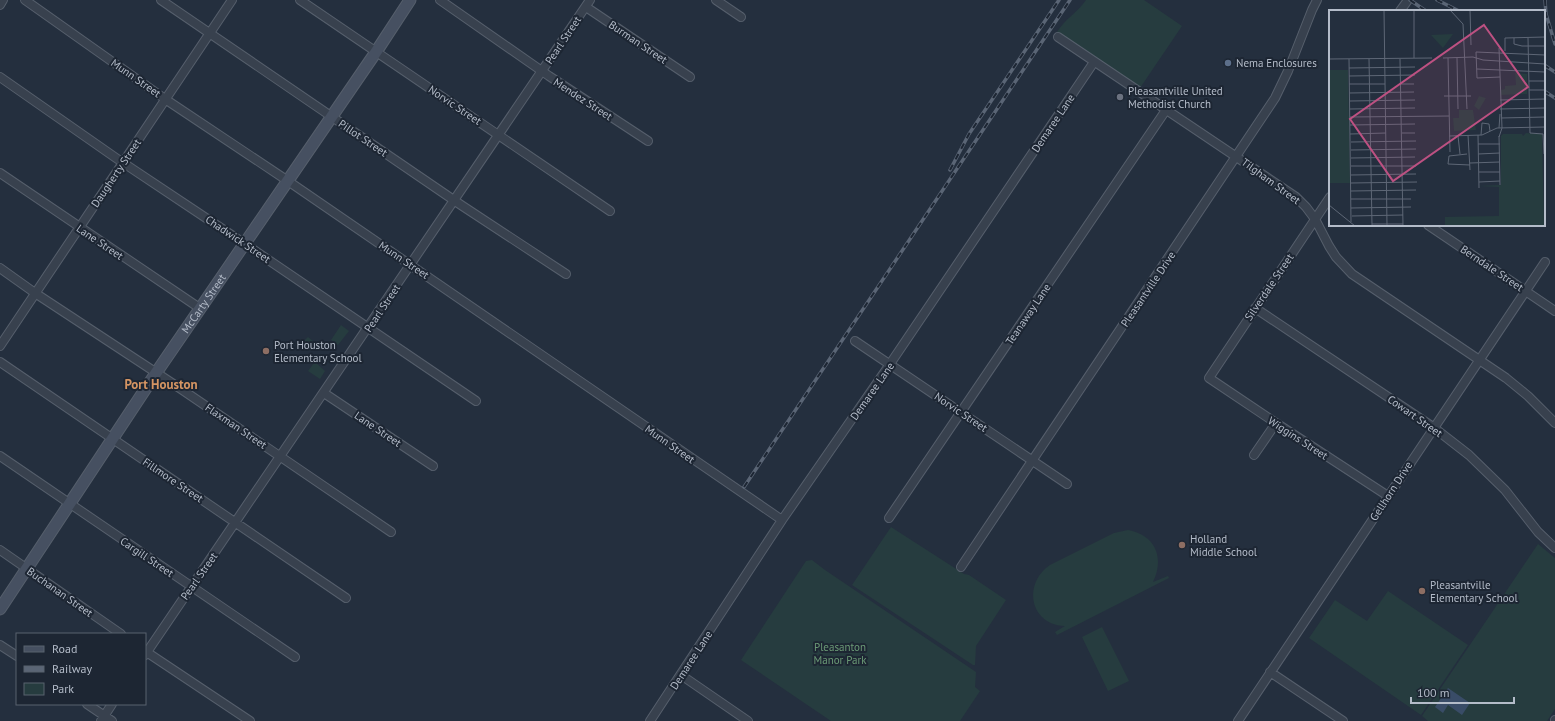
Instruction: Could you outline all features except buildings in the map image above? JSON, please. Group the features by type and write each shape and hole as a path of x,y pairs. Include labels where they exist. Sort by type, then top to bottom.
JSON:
{"main road":[{"name":"McCarty Street","path":"0,609 112,438 410,0"}],"street":[{"path":"0,4 3,0"},
{"name":"Munn Street","path":"25,0 166,99 288,180 782,520"},
{"name":"Pillot Street","path":"161,0 331,117 566,274"},
{"name":"Daugherty Street","path":"0,346 232,0"},
{"name":"Norvic Street","path":"300,0 610,211"},
{"name":"Mendez Street","path":"440,0 648,142"},
{"path":"716,0 741,17"},
{"name":"Pleasantville Drive","path":"961,567 1237,157 1276,96 1288,71 1317,0"},
{"path":"1401,10 1408,0"},
{"name":"Pearl Street","path":"146,653 281,457 588,3"},
{"name":"Burman Street","path":"588,3 690,77"},
{"name":"Tilgham Street","path":"1058,37 1296,197 1315,219 1333,252 1352,274 1479,359 1528,396 1555,423"},
{"name":"Demaree Lane","path":"650,721 681,676 782,520 890,364 1094,62"},
{"name":"Chadwick Street","path":"0,78 476,401"},
{"name":"Teanaway Lane","path":"889,518 1166,110"},
{"name":"Lane Street","path":"0,173 79,228 201,309"},
{"name":"Silverdale Street","path":"1209,378 1329,198"},
{"name":"Berndale Street","path":"1430,226 1555,311"},
{"name":"Gellhorn Drive","path":"1238,721 1433,427 1545,262"},
{"name":"Flaxman Street","path":"0,268 35,294 156,373 391,532"},
{"name":"Cowart Street","path":"1255,308 1433,427 1469,455 1505,490 1538,532 1555,548"},
{"name":"Norvic Street","path":"855,341 1067,484"},
{"name":"Fillmore Street","path":"0,362 346,598"},
{"name":"Wiggins Street","path":"1209,378 1276,424 1388,496"},
{"name":"Lane Street","path":"324,393 433,466"},
{"path":"1254,455 1276,424"},
{"name":"Cargill Street","path":"0,456 295,657"},
{"name":"Buchanan Street","path":"0,550 120,633"},
{"path":"0,645 16,655"},
{"path":"146,653 250,721"},
{"path":"1270,672 1342,721"},
{"path":"681,676 748,721"},
{"path":"88,705 103,718 112,721"},
{"path":"103,718 111,705"}],"green space":[{"path":"1086,0 1144,0 1182,26 1140,88 1057,32"},
{"path":"341,325 349,331 338,345 331,340"},
{"path":"308,337 314,342 311,350 305,350 301,347"},
{"path":"314,363 325,371 320,379 308,371"},
{"path":"891,527 964,574 969,575 1006,600 976,646 975,665 852,585"},
{"path":"1128,530 1145,537 1155,548 1158,564 1153,582 1168,576 1169,578 1057,635 1055,632 1065,626 1053,624 1044,619 1037,611 1034,602 1033,592 1041,573 1050,565 1114,533"},
{"path":"1538,544 1555,558 1555,709 1547,721 1428,721 1422,716"},
{"name":"Pleasanton Manor Park","path":"812,560 976,672 975,687 980,691 960,721 831,721 741,660 806,561"},
{"path":"1388,591 1468,645 1421,715 1309,638 1335,600 1367,621"},
{"path":"1102,627 1129,681 1108,691 1082,637"}],"water":[{"path":"1448,688 1470,703 1462,715 1448,705 1443,713 1435,707"}],"railway":[{"path":"950,170 969,134 1059,0"},
{"path":"744,487 1070,0"},
{"path":"1410,0 1425,10"},
{"path":"1437,0 1457,10"},
{"path":"1545,0 1546,14 1555,44"},
{"path":"1545,66 1555,72"},
{"path":"1545,92 1555,98"}],"place":[{"name":"Nema Enclosures","path":"1228,63"},
{"name":"Pleasantville United Methodist Church","path":"1120,97"},
{"name":"Port Houston Elementary School","path":"266,351"},
{"name":"Holland Middle School","path":"1182,545"},
{"name":"Pleasantville Elementary School","path":"1422,591"}],"district":[{"name":"Port Houston","path":"161,384"}]}
